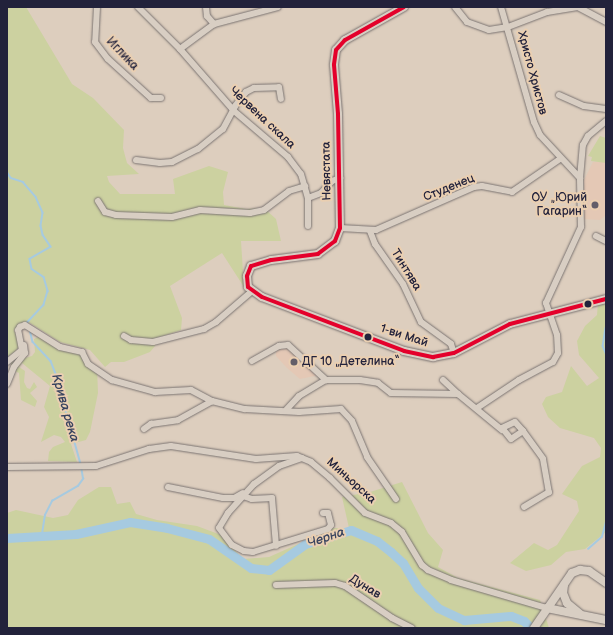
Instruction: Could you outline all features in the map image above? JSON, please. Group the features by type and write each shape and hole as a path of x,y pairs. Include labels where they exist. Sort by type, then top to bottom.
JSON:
{"street":[{"name":"Иглика","path":"97,7 95,42 108,59 151,98 161,98"},
{"name":"Червена скала","path":"138,7 180,49 234,111 288,157 301,174 305,186 308,198 308,226"},
{"path":"206,7 206,16 214,24"},
{"path":"180,49 214,24 278,7"},
{"name":"Невястата","path":"340,228 340,178 334,65 336,50 345,40 404,7"},
{"path":"455,7 467,22 481,28 497,30 547,12 578,7 606,22"},
{"name":"Христо Христов","path":"501,7 508,27 529,111 540,135 560,159 580,178"},
{"path":"136,160 160,163 172,162 198,149 223,129 246,92 254,88 279,87 281,99"},
{"path":"559,95 584,106 606,109"},
{"path":"477,408 519,380 553,362 559,347 546,309 547,298 581,227 580,178 583,145 588,136 606,121"},
{"name":"Студенец","path":"340,228 370,231 474,187 482,186 512,192 560,159"},
{"path":"308,198 321,193 332,181 340,178"},
{"path":"98,201 105,212 116,215 172,217 200,210 250,213 264,210 290,191 305,186"},
{"path":"124,336 131,340 153,342 204,328 216,322 252,291 247,282 251,266 271,260 318,254 335,241 340,228"},
{"name":"Тинтява","path":"370,231 375,244 404,284 421,322 451,344 454,353"},
{"path":"596,236 606,241"},
{"name":"1-ви Май","path":"252,291 262,297 404,351 433,357 454,353 510,324 606,299"},
{"path":"7,384 14,367 25,353 18,330 20,327 25,325 60,347 85,354 88,364 112,380 155,392 191,390 212,400 235,407 308,412 341,409 352,421 367,457 396,499"},
{"path":"7,362 22,350 23,344"},
{"path":"252,361 278,346 288,345 326,380"},
{"path":"286,410 299,396 326,380 370,381 391,393 458,394"},
{"path":"443,380 511,439 523,432"},
{"path":"144,429 151,424 178,420 212,400"},
{"path":"502,430 515,422 543,459 548,490 543,497 524,507"},
{"path":"7,467 79,467 171,446 256,459 291,456 302,458"},
{"path":"302,458 279,466 248,490 219,525 224,538 232,545 250,552 276,546 328,529 331,526 328,513 323,514"},
{"name":"Миньорска","path":"302,458 330,478 366,513 391,523 402,532 422,565 428,570 451,580 547,608"},
{"path":"168,488 201,496 229,498 248,490"},
{"path":"243,496 252,500 272,498 276,546"},
{"path":"536,624 572,573 580,570 593,573 606,583"},
{"name":"Дунав","path":"276,585 335,583 345,586 392,618 412,628"},
{"path":"564,583 563,593 567,603 584,617"},
{"path":"547,608 584,617 606,620"}],"shaded area":[{"name":"ОУ „Юрий Гагарин“","path":"593,162 606,162 606,215 600,220 583,219 584,180"},
{"name":"ДГ 10 „Детелина“","path":"288,346 319,375 300,379 287,368 276,356 276,351"}],"green space":[{"path":"7,7 26,7 72,84 93,98 124,130 123,148 127,163 139,174 107,176 109,182 120,194 175,194 173,179 209,166 228,172 223,192 224,205 246,209 264,208 276,219 281,241 241,241 244,287 222,253 170,286 182,318 181,330 154,339 155,346 150,352 124,362 111,362 105,367 90,350 60,342 30,323 23,322 14,330 20,344 16,351 7,357"},
{"path":"600,136 606,138 606,163 591,161 592,157 588,156"},
{"path":"598,303 606,303 606,532 585,549 566,552 551,565 526,571 510,563 534,543 548,550 557,545 579,511 577,501 562,494 582,466 600,457 601,448 594,438 560,428 548,417 542,404 546,397 562,392 571,366 587,386 599,378 579,355 577,341 585,326 597,315"},
{"path":"40,336 86,354 90,363 97,368 98,393 90,432 86,440 71,444 77,462 48,461 49,452 53,447 65,442 61,437 54,435 41,442 49,417 44,407 50,386 22,363 19,367 25,371 24,382 27,388 30,389 34,382 37,387 30,393 37,401 35,407 21,400 19,373 11,369 11,362 32,356 35,352 34,339"},
{"path":"402,482 428,533 443,550 438,567 458,578 540,600 549,628 7,628 7,513 16,510 53,518 68,515 78,500 99,487 111,487 117,504 130,502 136,514 157,520 197,526 221,535 243,559 269,557 334,528 349,528 342,497 370,492"}],"waterway":[{"name":"Крива река","path":"7,172 11,178 23,182 36,197 43,213 41,226 43,235 51,247 30,259 32,269 44,277 48,291 44,305 27,323"},
{"path":"606,328 603,346 606,353"},
{"name":"Крива река","path":"30,330 33,342 51,361 56,374 81,464"},
{"name":"Крива река","path":"42,534 45,515 52,501 78,486 83,479 81,467"},
{"name":"Черна","path":"7,538 76,534 130,522 167,528 209,539 251,568 269,570 305,544 351,530 377,541 391,552 403,563 418,588 438,608 464,620 511,616 524,621 531,628"},
{"path":"588,549 602,537 606,522"}],"transit line":[{"path":"404,7 345,40 336,50 334,65 338,114 340,228 335,241 318,254 271,260 251,266 247,276 248,287 262,297 404,351 433,357 454,353 510,324 606,299"}],"place":[{"name":"ОУ „Юрий Гагарин“","path":"595,205"},
{"name":"ДГ 10 „Детелина“","path":"294,362"}]}
